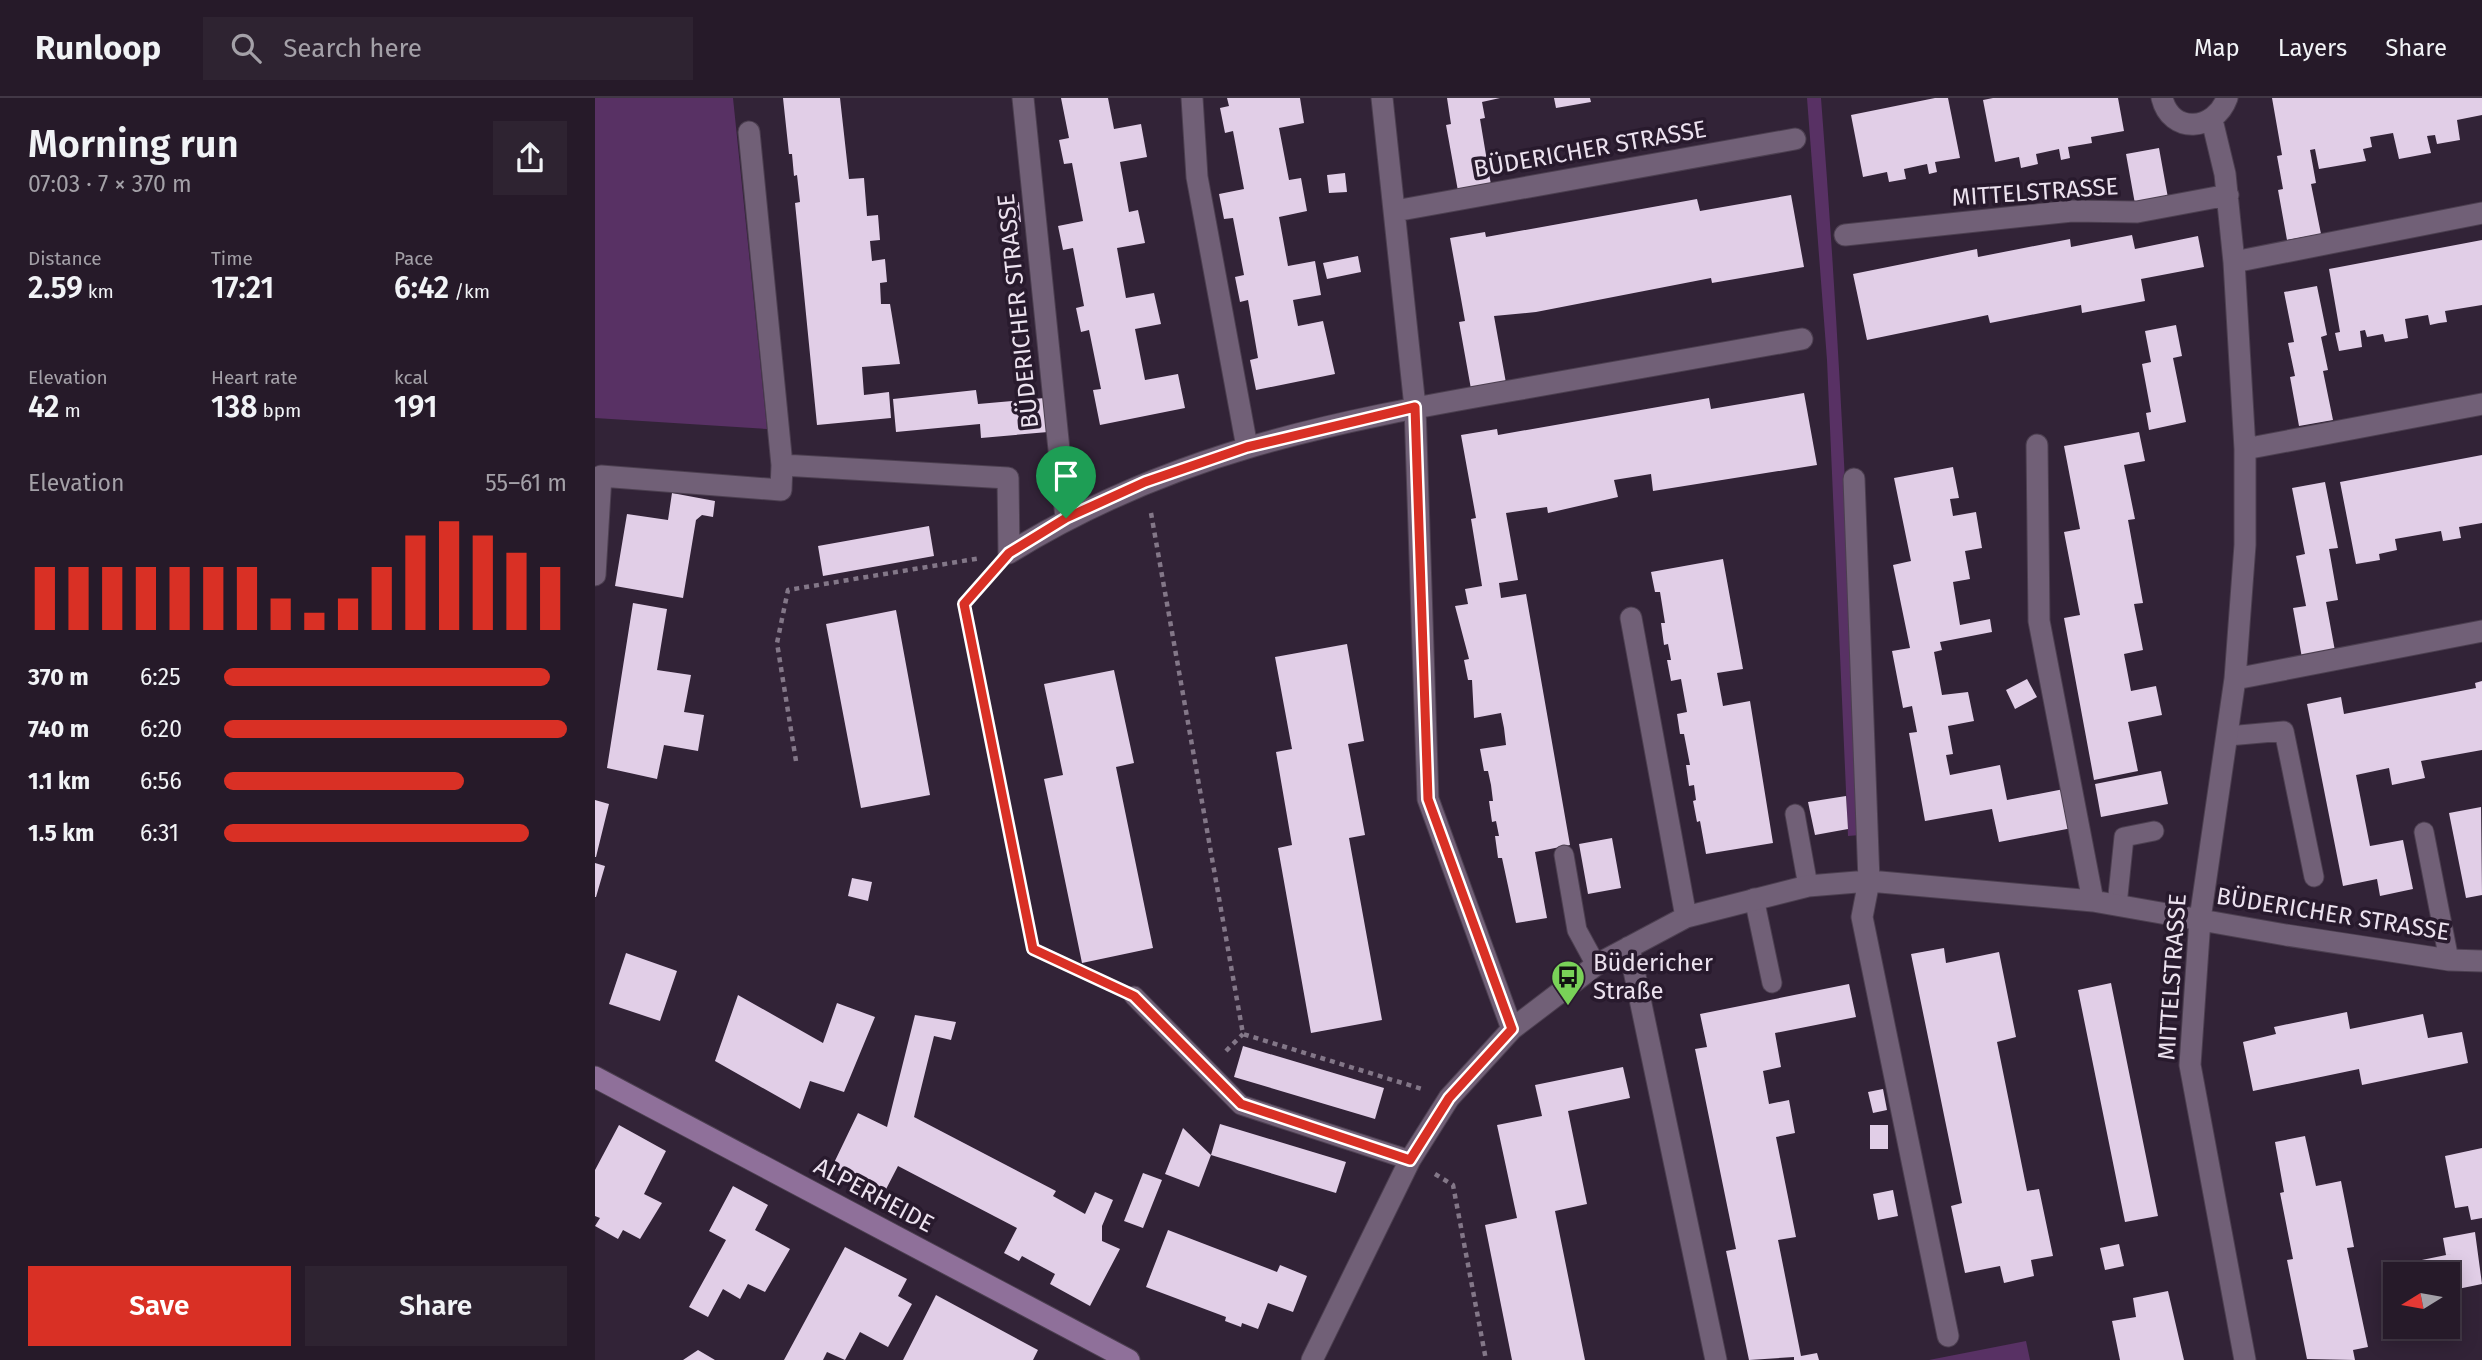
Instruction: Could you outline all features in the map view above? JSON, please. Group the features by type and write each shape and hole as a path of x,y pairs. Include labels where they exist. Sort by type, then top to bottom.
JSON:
{"street":[{"name":"BÜDERICHER STRASSE","path":"1023,98 1066,518"},
{"path":"1192,98 1197,177 1247,447"},
{"path":"1382,98 1415,407 1428,799 1512,1029"},
{"path":"2162,98 2170,114 2178,121 2199,125 2212,120 2227,98"},
{"name":"MITTELSTRASSE","path":"2212,120 2228,195 2234,262 2245,449 2244,582 2228,736 2200,919 2190,1065 2245,1360"},
{"path":"595,575 601,476 781,490 782,465 749,132"},
{"name":"BÜDERICHER STRASSE","path":"1395,211 1795,139"},
{"name":"MITTELSTRASSE","path":"1845,235 2072,211 2137,212 2228,195"},
{"path":"2234,262 2482,213"},
{"path":"1009,553 1066,518 1145,482 1247,447 1415,407 1802,339"},
{"path":"2245,449 2482,404"},
{"path":"2037,445 2039,621 2093,901"},
{"path":"782,465 1008,478 1009,553"},
{"path":"1854,479 1869,881 1862,917 1948,1336"},
{"path":"1631,618 1686,917"},
{"path":"2235,679 2482,631"},
{"name":"BÜDERICHER STRASSE","path":"1312,1360 1410,1160 1449,1098 1512,1029 1596,965 1686,917 1808,886 1869,881 2093,901 2449,960 2482,961"},
{"path":"1629,947 1716,1360"},
{"name":"ALPERHEIDE","path":"595,1077 1129,1360"}],"lane":[{"path":"2228,736 2284,731 2314,877"},
{"path":"1795,814 1808,886"},
{"path":"2117,905 2124,837 2154,831"},
{"path":"2424,832 2449,960"},
{"path":"1564,855 1577,930 1596,965"},
{"path":"1753,898 1772,982"},
{"path":"1134,996 1241,1104 1410,1160"}],"path":[{"path":"1145,482 1243,1034 1449,1098"},
{"path":"796,761 777,643 788,590 1009,553"},
{"path":"1009,553 964,604 1033,949 1134,996"},
{"path":"1410,1160 1453,1185 1486,1360"}],"shaded area":[{"path":"595,98 733,98 767,429 595,418"},
{"path":"1807,98 1821,98 1839,374 1860,835 1848,836 1827,360"},
{"path":"2026,1341 2030,1360 1929,1360"}],"building":[{"path":"783,98 840,98 849,179 864,178 867,216 878,215 880,240 870,241 872,261 885,259 887,282 880,283 881,304 890,304 900,364 862,367 864,395 889,392 891,418 817,425 795,203 800,202 797,175 794,176 792,154 789,154"},
{"path":"1061,98 1108,98 1114,129 1141,124 1147,157 1120,162 1129,212 1138,210 1145,243 1117,248 1126,298 1154,293 1161,324 1135,329 1145,380 1178,374 1185,408 1100,425 1093,390 1101,389 1089,330 1081,332 1076,308 1084,306 1073,248 1063,250 1058,226 1083,221 1072,163 1064,164 1059,140 1069,138"},
{"path":"1227,98 1300,98 1304,123 1279,128 1289,180 1301,178 1307,211 1279,217 1288,266 1315,261 1321,295 1293,300 1298,326 1323,321 1335,374 1256,390 1250,360 1258,358 1248,300 1240,302 1235,277 1244,275 1233,218 1224,219 1219,194 1244,189 1233,131 1225,133 1220,108 1229,106"},
{"path":"1447,98 1500,98 1482,102 1485,118 1480,119 1491,185 1458,191 1446,125 1451,124"},
{"path":"1554,98 1590,98 1591,102 1556,108"},
{"path":"1935,98 1948,98 1960,158 1935,162 1937,172 1929,174 1927,164 1904,169 1906,179 1889,182 1887,172 1863,177 1851,115"},
{"path":"2118,98 2124,131 2091,137 2092,143 2068,147 2070,158 2061,160 2059,149 2036,154 2038,164 2021,168 2019,157 1995,162 1983,100"},
{"path":"2272,98 2482,98 2482,115 2457,120 2460,140 2437,144 2435,135 2427,136 2431,153 2399,159 2393,133 2370,137 2372,147 2363,149 2366,161 2319,169 2315,149 2310,150 2316,183 2311,184 2321,234 2287,240 2278,190 2283,189 2277,156 2282,155"},
{"path":"2159,148 2168,198 2135,204 2126,154"},
{"path":"1345,173 1347,192 1329,193 1327,175"},
{"path":"1791,195 1804,267 1712,283 1711,278 1536,312 1494,316 1506,383 1471,389 1459,322 1465,321 1450,238 1485,232 1486,237 1697,199 1700,211"},
{"path":"1019,202 1021,222 1003,223 1001,204"},
{"path":"2132,235 2135,249 2198,236 2204,267 2141,279 2145,301 2082,313 2081,305 1990,323 1988,315 1867,340 1853,274 1977,249 1978,257 2070,239 2071,247"},
{"path":"2482,240 2482,305 2445,311 2447,322 2430,325 2428,315 2405,319 2408,338 2385,342 2383,334 2367,337 2365,330 2360,331 2362,347 2339,351 2335,333 2340,332 2329,269"},
{"path":"1358,256 1361,272 1327,279 1323,263"},
{"path":"2317,286 2327,335 2321,337 2328,370 2323,371 2333,420 2299,426 2290,377 2295,376 2288,343 2294,342 2284,292"},
{"path":"2176,325 2182,356 2173,358 2186,422 2149,430 2146,413 2151,412 2142,364 2151,362 2145,331"},
{"path":"976,390 978,404 1045,398 1048,432 981,438 980,424 896,432 893,399"},
{"path":"1804,393 1817,465 1653,491 1651,474 1614,480 1618,497 1548,513 1547,507 1506,513 1518,580 1499,583 1501,598 1526,594 1570,845 1535,852 1547,918 1516,923 1502,858 1498,858 1495,836 1499,836 1496,821 1492,822 1489,801 1493,801 1491,785 1488,771 1484,771 1480,749 1506,745 1504,728 1501,713 1474,718 1472,680 1468,680 1464,660 1469,659 1455,606 1468,604 1465,589 1482,586 1471,519 1476,518 1461,435 1497,429 1498,435 1709,398 1711,409"},
{"path":"2139,432 2145,461 2124,465 2135,519 2128,520 2143,603 2134,604 2143,650 2124,654 2131,691 2156,686 2162,715 2128,722 2138,771 2094,780 2064,618 2080,615 2064,532 2080,529 2064,446"},
{"path":"2482,455 2482,523 2459,527 2461,538 2443,541 2441,531 2395,539 2397,550 2379,554 2380,560 2356,564 2340,482"},
{"path":"1953,467 1959,498 1950,499 1953,516 1976,512 1982,548 1965,551 1970,579 1953,582 1960,625 1990,619 1992,632 1940,642 1942,650 1934,652 1942,695 1968,692 1974,721 1948,726 1953,754 1946,755 1950,775 2000,765 2007,800 2064,789 2072,828 1999,842 1992,809 1925,821 1909,733 1917,732 1912,706 1903,708 1892,651 1910,648 1893,565 1911,561 1894,478"},
{"path":"2325,482 2338,548 2329,549 2338,600 2326,602 2335,651 2302,658 2293,608 2306,606 2296,556 2305,554 2292,488"},
{"path":"672,493 715,501 713,517 702,515 696,520 683,598 615,586 627,514 668,520"},
{"path":"929,526 934,556 823,576 818,546"},
{"path":"1723,559 1743,669 1717,673 1723,706 1750,701 1773,843 1706,854 1693,801 1696,800 1694,785 1689,786 1686,765 1690,765 1677,714 1687,712 1681,679 1671,681 1667,660 1671,660 1668,644 1664,645 1661,623 1665,623 1660,592 1655,592 1651,572"},
{"path":"633,603 667,609 657,670 691,675 684,712 704,715 698,751 664,745 657,779 607,768"},
{"path":"896,610 930,795 861,808 826,624"},
{"path":"1347,644 1364,741 1348,744 1365,835 1349,838 1382,1020 1311,1033 1278,848 1292,845 1276,752 1292,749 1275,657"},
{"path":"1114,670 1134,763 1116,767 1153,948 1082,963 1044,779 1063,775 1044,684"},
{"path":"2027,679 2037,697 2015,709 2006,690"},
{"path":"2482,681 2482,750 2421,761 2425,778 2392,785 2389,768 2356,775 2370,846 2403,840 2413,889 2380,896 2377,879 2343,886 2307,704 2341,697 2344,714 2476,688 2475,683"},
{"path":"2161,771 2168,804 2101,817 2095,784"},
{"path":"1846,796 1848,829 1815,835 1808,802"},
{"path":"595,800 609,804 596,857 595,857"},
{"path":"2481,807 2482,895 2466,898 2449,813"},
{"path":"1612,838 1621,888 1588,894 1579,844"},
{"path":"595,863 605,866 596,897 595,897"},
{"path":"852,878 872,882 868,901 848,896"},
{"path":"1944,948 1946,963 1999,952 2016,1037 1997,1042 2027,1191 2039,1189 2053,1256 2031,1260 2034,1276 2004,1283 2000,1266 1965,1273 1951,1206 1962,1203 1911,954"},
{"path":"626,953 677,971 660,1021 609,1004"},
{"path":"2111,983 2158,1216 2125,1222 2078,990"},
{"path":"1849,984 1856,1017 1775,1033 1781,1067 1763,1071 1769,1104 1789,1100 1795,1133 1776,1137 1796,1237 1778,1240 1801,1356 1817,1353 1819,1360 1794,1360 1794,1357 1749,1360 1726,1251 1736,1249 1695,1049 1707,1047 1700,1014"},
{"path":"738,995 823,1043 837,1003 875,1017 844,1092 810,1081 800,1109 715,1061"},
{"path":"2347,1012 2350,1029 2423,1014 2428,1038 2462,1032 2468,1063 2362,1085 2359,1069 2253,1091 2243,1042 2276,1034 2274,1027"},
{"path":"915,1015 956,1022 951,1040 934,1036 914,1117 1056,1191 1053,1196 1085,1214 1095,1192 1113,1200 1102,1226 1102,1241 1120,1249 1090,1306 1050,1284 1055,1274 1022,1256 1019,1261 1004,1253 1017,1228 898,1166 883,1195 832,1167 858,1113 887,1127"},
{"path":"1243,1046 1384,1088 1375,1119 1234,1077"},
{"path":"1623,1067 1630,1098 1568,1111 1587,1204 1555,1211 1585,1360 1512,1360 1485,1225 1517,1218 1497,1125 1542,1116 1535,1085"},
{"path":"1883,1089 1887,1110 1873,1113 1868,1092"},
{"path":"1220,1124 1346,1162 1336,1193 1211,1155"},
{"path":"619,1125 666,1151 644,1194 662,1203 640,1239 623,1230 618,1239 595,1226 600,1218 595,1216 595,1170"},
{"path":"1870,1125 1888,1125 1888,1149 1870,1149"},
{"path":"1183,1128 1211,1155 1199,1187 1165,1174"},
{"path":"2305,1136 2316,1186 2341,1181 2354,1247 2347,1248 2368,1347 2353,1350 2355,1360 2307,1359 2287,1260 2293,1259 2280,1193 2284,1192 2275,1142"},
{"path":"2482,1148 2482,1218 2471,1220 2468,1206 2455,1208 2445,1156"},
{"path":"1143,1173 1162,1180 1143,1228 1124,1221"},
{"path":"733,1186 768,1205 755,1230 790,1249 765,1292 748,1284 740,1299 723,1289 708,1317 689,1307 726,1240 709,1231"},
{"path":"1893,1190 1898,1216 1878,1220 1873,1194"},
{"path":"1168,1230 1277,1272 1280,1265 1307,1276 1293,1312 1268,1303 1258,1329 1242,1323 1241,1327 1225,1321 1226,1317 1146,1287"},
{"path":"2475,1232 2482,1284 2461,1288 2461,1262 2412,1262 2456,1253 2446,1255 2443,1238"},
{"path":"2119,1244 2124,1266 2105,1270 2100,1248"},
{"path":"845,1247 907,1279 898,1296 912,1304 888,1347 860,1332 845,1360 827,1352 823,1360 784,1360"},
{"path":"2168,1291 2184,1360 2120,1360 2112,1321 2136,1317 2133,1298"},
{"path":"936,1295 1038,1350 1033,1360 903,1360"},
{"path":"698,1350 715,1360 683,1360"}],"place":[{"name":"Büdericher Straße","path":"1568,1007"}],"route":[{"path":"1415,407 1428,799 1512,1029 1449,1098 1410,1160 1241,1104 1134,996 1033,949 964,604 1009,553 1066,518 1199,461 1292,435 1415,407"}]}
